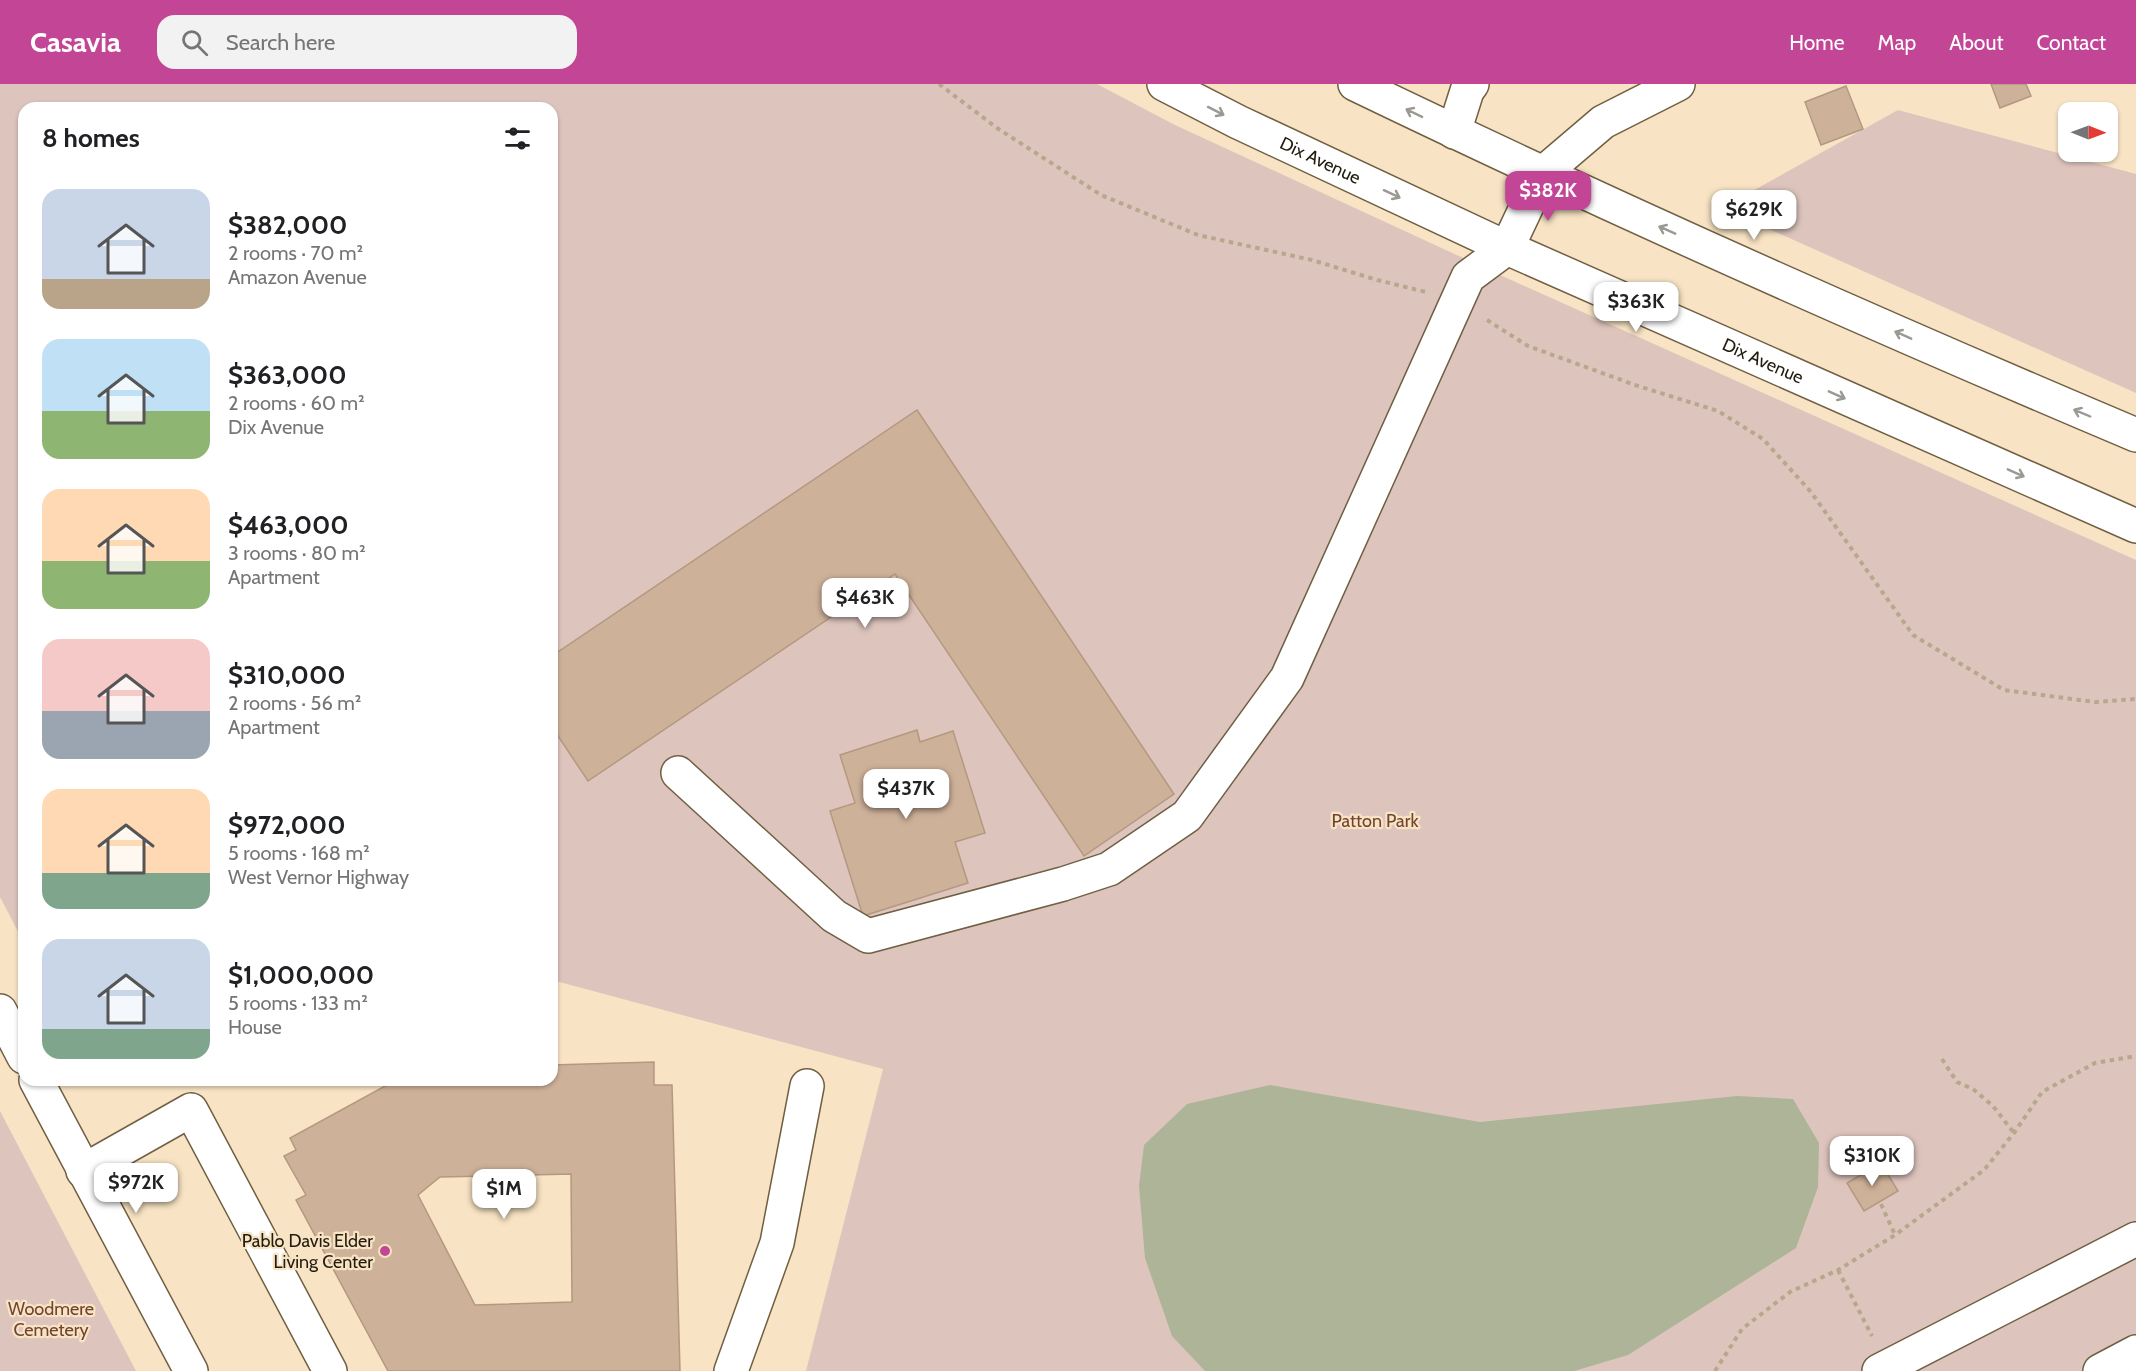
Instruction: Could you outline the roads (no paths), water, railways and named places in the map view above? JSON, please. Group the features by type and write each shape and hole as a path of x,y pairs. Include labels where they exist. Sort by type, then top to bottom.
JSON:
{"street":[{"name":"Dix Avenue","path":"1164,84 1238,122 1508,248 2136,526"},
{"path":"1355,84 1542,174 1992,375 2136,435"},
{"path":"1454,132 1467,91 1472,84"},
{"path":"678,773 834,916 868,936 1063,884 1109,869 1187,816 1287,678 1468,277 1508,248 1542,174 1603,122 1678,84"},
{"path":"0,1011 18,1046"},
{"path":"39,1086 191,1371"},
{"path":"731,1371 777,1243 807,1086"},
{"path":"84,1171 191,1110 330,1371"},
{"path":"1885,1370 2136,1239"},
{"path":"2100,1371 2136,1352"}],"place":[{"name":"Pablo Davis Elder Living Center","path":"385,1251"}],"park label":[{"name":"Patton Park","path":"1375,821"},
{"name":"Woodmere Cemetery","path":"51,1319"}]}
